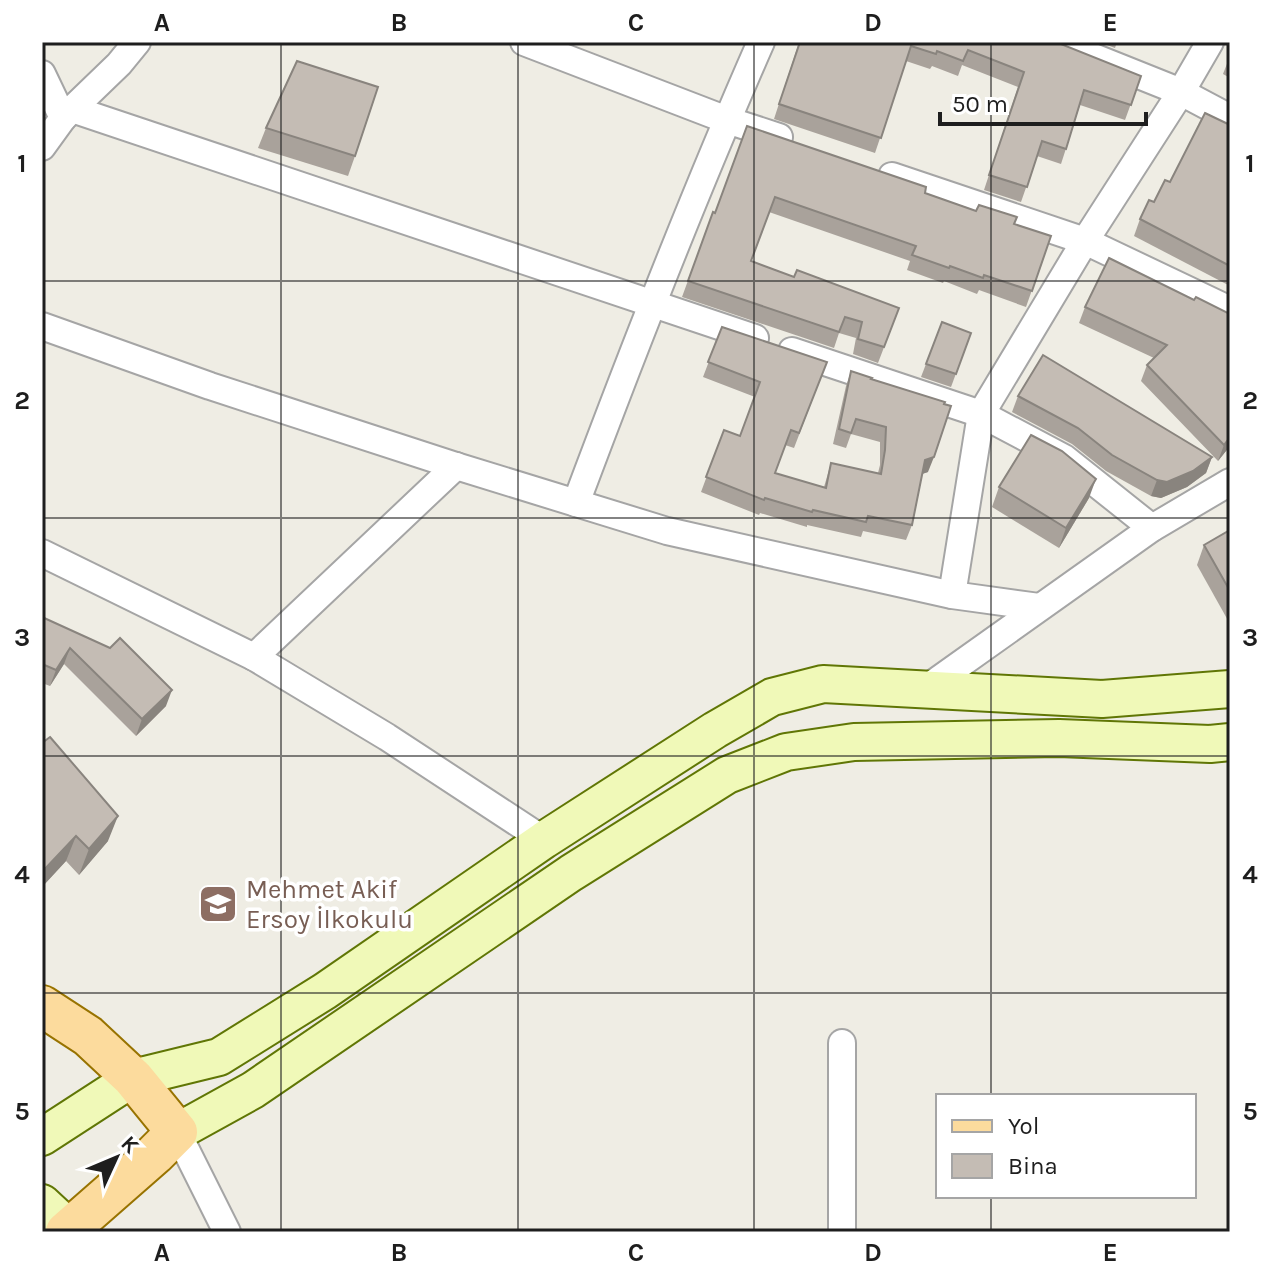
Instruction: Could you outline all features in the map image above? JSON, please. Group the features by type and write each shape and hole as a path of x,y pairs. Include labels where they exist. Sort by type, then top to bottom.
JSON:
{"main road":[{"path":"42,1006 88,1036 133,1078 177,1132 155,1154 59,1221"}],"street":[{"path":"42,147 67,114 119,64 137,42"},
{"path":"524,42 801,145"},
{"path":"576,503 651,304 761,42"},
{"path":"1056,42 1181,92 1230,118"},
{"path":"952,595 981,414 1210,42"},
{"path":"42,74 67,114 981,414 1064,458 1152,528"},
{"path":"876,170 1085,241 1230,310"},
{"path":"42,326 210,386 667,531 952,595 1039,607"},
{"path":"254,657 456,466"},
{"path":"924,690 1152,528 1230,482"},
{"path":"42,553 254,657 387,737 544,840"},
{"path":"42,1137 133,1078 219,1057 325,991 544,840 772,697 823,684 1102,699 1230,689"},
{"path":"227,1232 177,1132 253,1090 571,873 727,775 786,752 854,742 1059,738 1210,744 1230,742"},
{"path":"842,1043 842,1232"}],"building":[{"path":"800,42 1056,42 1141,76 1131,105 1084,90 1066,149 1042,141 1027,187 989,175 1024,72 968,50 963,61 937,51 936,54 911,46 881,138 779,104"},
{"path":"297,61 378,87 355,156 266,128"},
{"path":"1205,113 1230,125 1230,266 1140,219 1149,200 1154,202 1165,180 1170,182"},
{"path":"747,126 926,187 925,193 976,211 979,205 1017,217 1014,224 1051,236 1032,291 912,255 916,246 775,197 751,261 794,277 797,270 899,308 884,347 858,339 862,322 845,317 839,332 688,281"},
{"path":"1109,258 1194,300 1196,297 1230,314 1230,437 1224,445 1147,365 1167,345 1085,307"},
{"path":"942,322 971,333 956,374 926,364"},
{"path":"722,327 827,362 799,433 791,430 775,473 826,488 831,463 881,474 886,427 856,419 851,433 839,429 851,371 951,406 934,457 925,460 912,525 868,516 866,522 812,512 764,500 706,477 724,430 740,436 760,382 708,362"},
{"path":"1043,355 1212,457 1193,471 1167,482 1157,480 1112,455 1078,428 1018,396"},
{"path":"1031,435 1062,451 1096,479 1066,528 999,487"},
{"path":"1230,530 1230,591 1204,545"},
{"path":"42,617 110,648 120,638 172,690 142,719 70,648 56,670 42,664"},
{"path":"50,737 118,816 89,849 76,836 42,872 42,743"}],"place":[{"name":"Mehmet Akif Ersoy İlkokulu","path":"218,904"}]}
